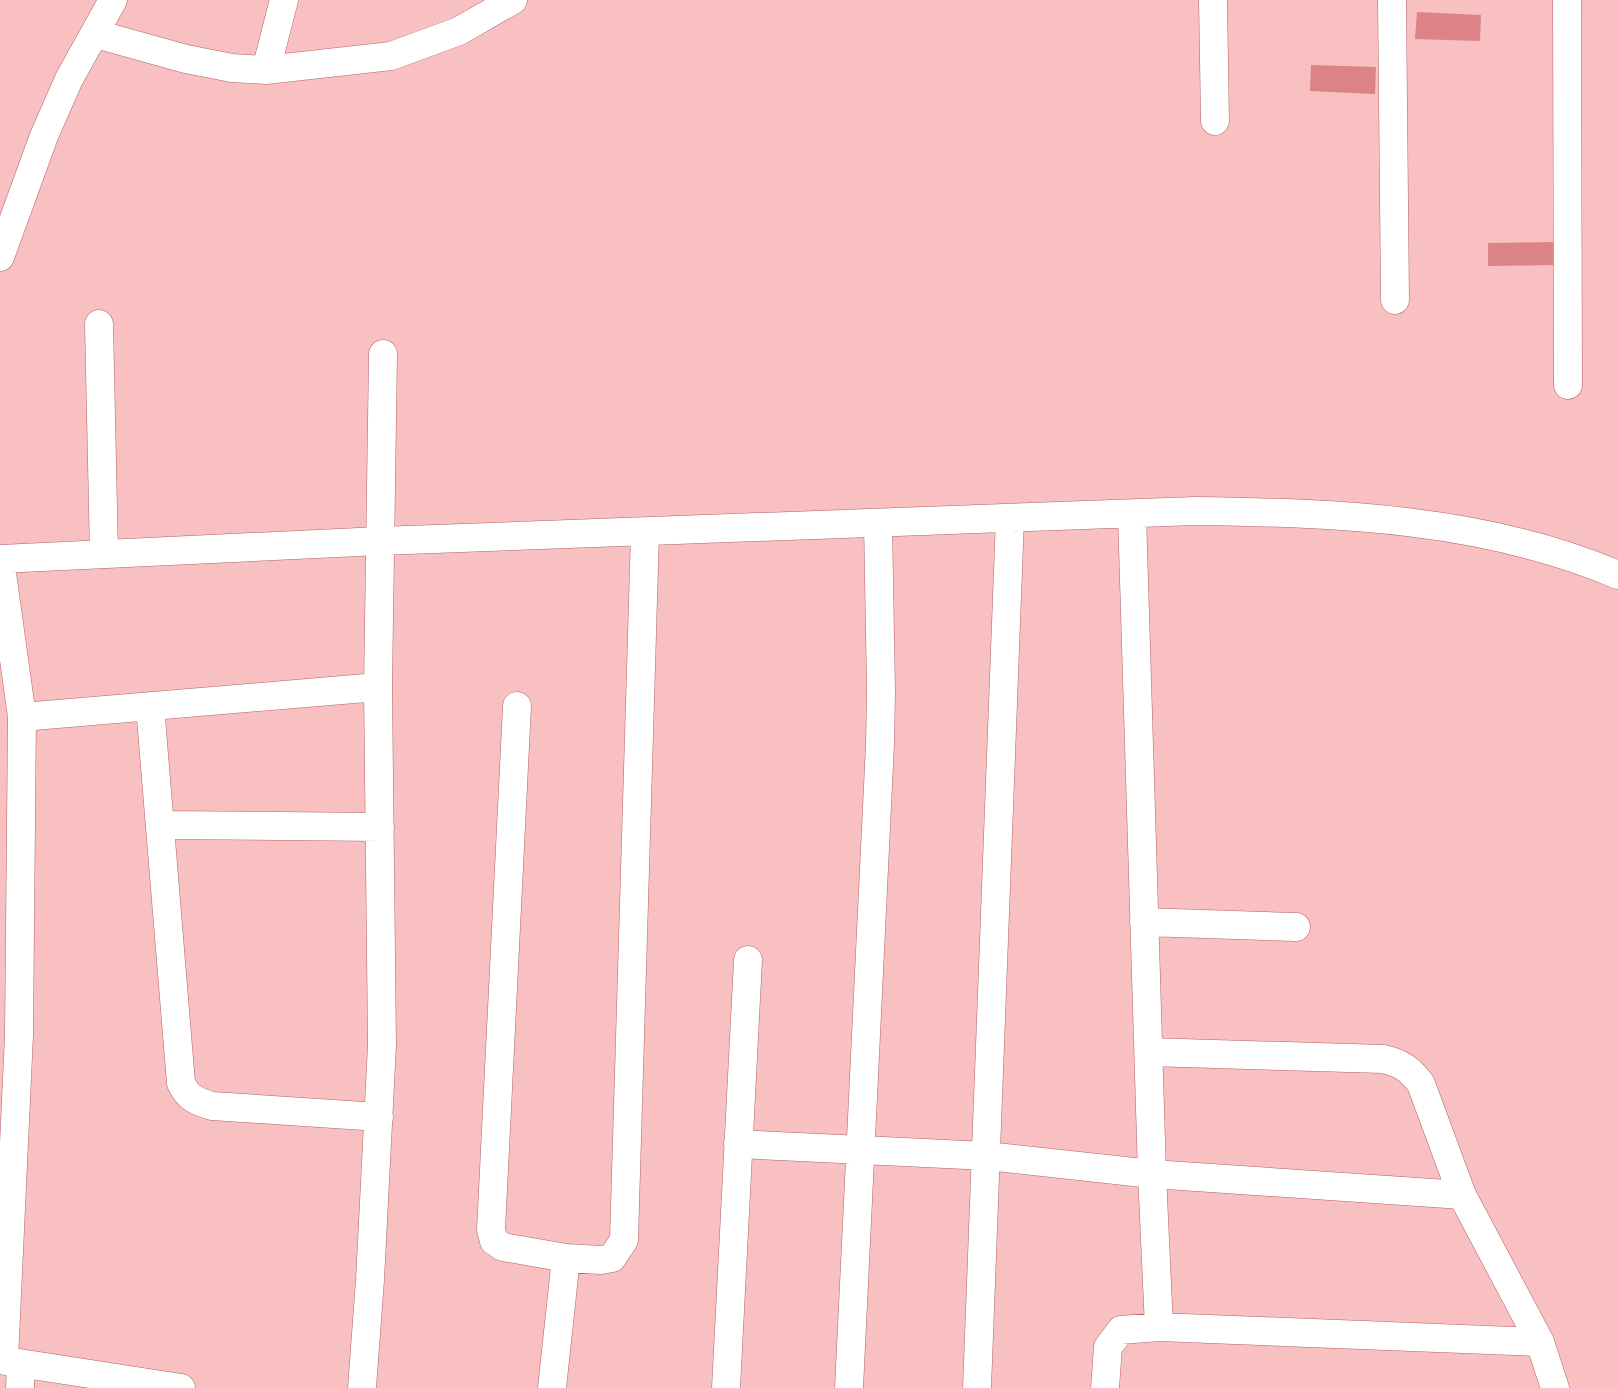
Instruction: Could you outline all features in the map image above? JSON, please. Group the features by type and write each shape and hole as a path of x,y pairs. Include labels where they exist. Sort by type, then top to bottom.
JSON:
{"street":[{"path":"0,257 4,230 47,128 69,79 96,34 113,0"},
{"path":"266,70 284,0"},
{"path":"96,34 186,59 232,68 266,70 391,56 423,46 459,31 513,0"},
{"path":"1213,0 1215,121"},
{"path":"1392,0 1395,300"},
{"path":"1567,0 1568,385"},
{"path":"99,324 104,554"},
{"path":"362,1388 382,1045 378,687 383,354"},
{"path":"181,1388 11,1368 19,1035 11,750 22,718 0,559 380,541 645,533 1195,511 1302,513 1420,522 1511,539 1575,557 1618,575"},
{"path":"1132,514 1152,1174 1159,1327"},
{"path":"977,1388 1010,518"},
{"path":"849,1388 880,744 878,523"},
{"path":"516,706 492,1230 494,1241 503,1246 566,1258 601,1260 612,1258 624,1240 645,533"},
{"path":"22,718 378,687"},
{"path":"150,706 181,1084 186,1094 196,1101 212,1106 379,1117"},
{"path":"160,825 380,826"},
{"path":"1144,922 1296,927"},
{"path":"726,1388 748,960"},
{"path":"1149,1052 1383,1059 1399,1062 1412,1072 1421,1084 1462,1195 1540,1342 1555,1388"},
{"path":"738,1144 987,1156 1152,1174 1462,1195"},
{"path":"552,1388 566,1258"},
{"path":"1105,1388 1108,1347 1121,1330 1159,1327 1540,1342"}],"building":[{"path":"1417,12 1481,15 1480,41 1415,39"},
{"path":"1311,65 1376,67 1375,94 1310,91"},
{"path":"1556,242 1556,265 1488,266 1488,243"}]}
